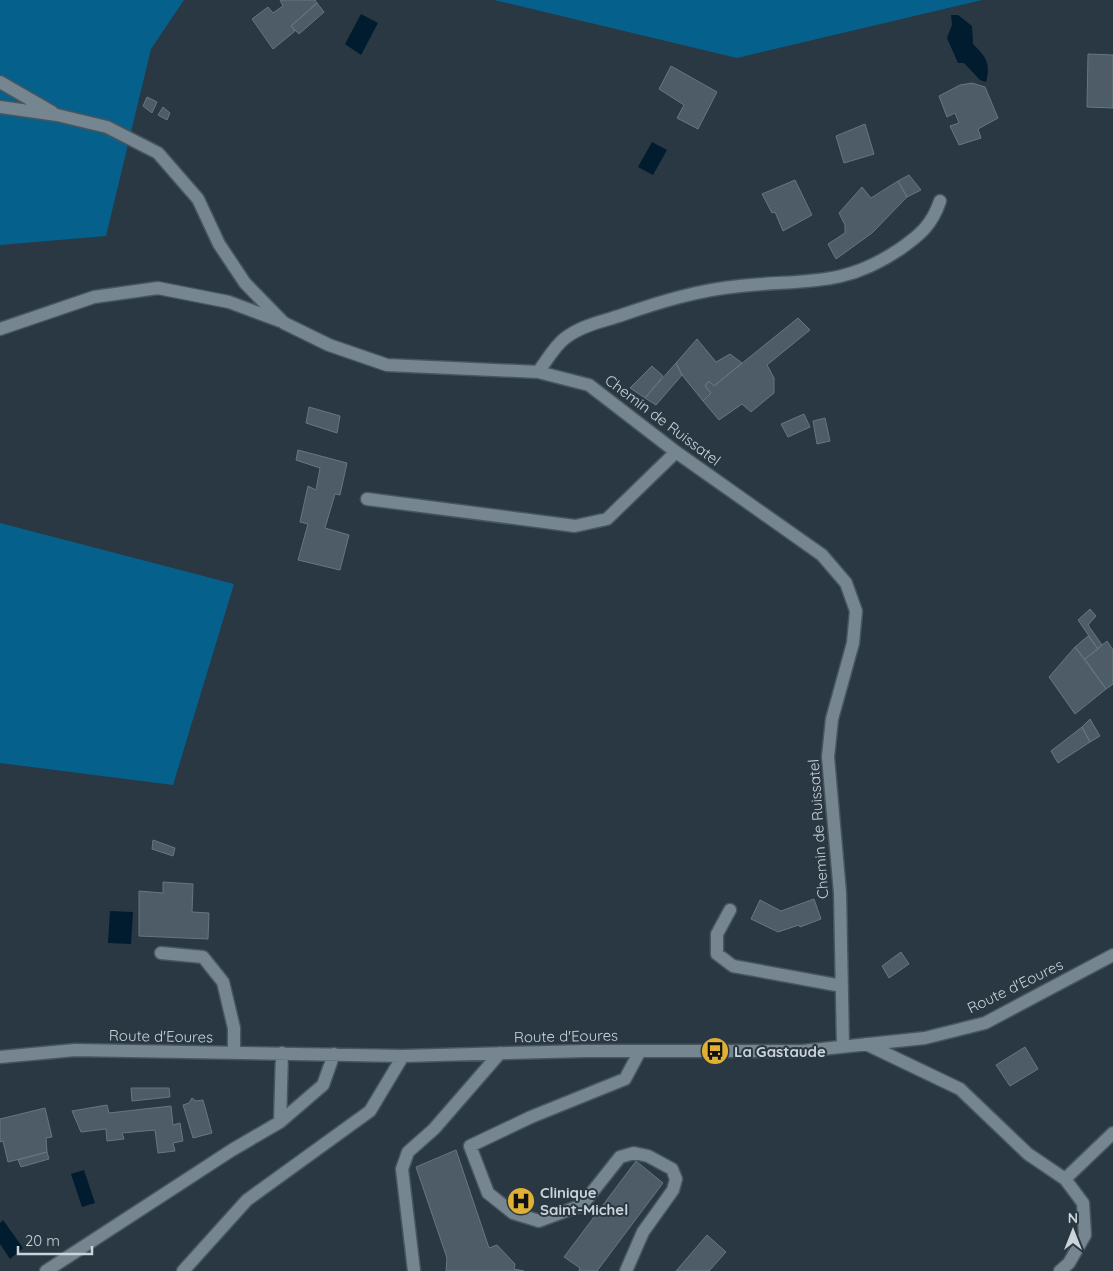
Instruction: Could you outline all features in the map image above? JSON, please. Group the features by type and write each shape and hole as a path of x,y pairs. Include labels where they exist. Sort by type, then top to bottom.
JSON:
{"street":[{"path":"0,82 56,115"},
{"name":"Chemin de Ruissatel","path":"0,107 56,115 107,127 158,153 198,199 219,244 245,283 284,323 329,345 387,365 538,372 589,385 676,452 822,555 846,583 856,611 853,643 832,719 828,757 840,893 843,1046"},
{"path":"538,372 559,344 580,328 681,295 739,286 829,280 853,274 879,263 918,236 934,218 940,201"},
{"path":"0,329 94,296 158,288 229,302 284,323"},
{"path":"367,499 575,526 607,519 676,452"},
{"path":"730,910 717,934 717,954 732,966 842,986"},
{"path":"160,952 203,957 224,982 234,1028 234,1053"},
{"name":"Route d'Eoures","path":"0,1057 75,1050 403,1056 640,1051 803,1051 925,1038 985,1023 1113,955"},
{"path":"866,1044 960,1089 1028,1154 1065,1179 1083,1202 1085,1234 1069,1263 1060,1271"},
{"path":"626,1271 643,1232 674,1190 676,1179 672,1169 648,1156 634,1153 620,1156 582,1205 540,1221 513,1213 488,1193 470,1146 531,1117 625,1079 640,1051"},
{"path":"280,1122 282,1053"},
{"path":"414,1271 402,1169 408,1152 434,1129 500,1053"},
{"path":"46,1271 232,1150 280,1122 323,1085 334,1054"},
{"path":"182,1271 247,1200 370,1111 403,1056"},
{"path":"1065,1179 1113,1133"}],"shaded area":[{"path":"0,0 184,0 151,49 106,236 0,245"},
{"path":"494,0 982,0 737,58"},
{"path":"361,14 378,23 361,55 345,44"},
{"path":"951,15 958,15 972,26 973,44 988,65 986,82 980,80 964,63 958,63 947,38 952,25"},
{"path":"652,142 667,150 653,175 638,167"},
{"path":"0,523 234,584 173,785 0,763"},
{"path":"110,911 133,912 131,944 108,943"},
{"path":"84,1170 95,1203 82,1207 71,1174"},
{"path":"3,1220 23,1248 10,1259 0,1244 0,1223"}],"building":[{"path":"280,0 315,0 317,3 291,26 295,31 273,49 252,19 268,7 273,13 283,6"},
{"path":"317,3 324,12 299,34 291,26"},
{"path":"1088,54 1113,55 1113,108 1087,107"},
{"path":"671,66 717,92 698,129 677,118 684,105 659,89"},
{"path":"972,83 985,87 998,118 978,129 981,138 959,145 950,126 959,123 955,113 947,117 939,96 960,85"},
{"path":"147,97 157,102 152,113 143,106"},
{"path":"163,107 170,113 167,120 158,115"},
{"path":"865,124 874,154 844,163 836,136"},
{"path":"909,175 921,190 907,197 898,181"},
{"path":"795,180 812,215 783,231 775,212 772,213 762,194"},
{"path":"898,181 907,197 872,233 836,259 828,244 845,233 845,225 839,213 862,187 871,198"},
{"path":"798,318 810,330 767,365 774,378 774,393 751,412 742,404 719,420 703,401 711,393 705,386 709,381 714,386"},
{"path":"697,339 716,362 730,354 742,363 714,386 709,381 705,386 711,393 703,401 682,375 676,363"},
{"path":"676,363 682,375 656,405 645,398"},
{"path":"652,366 663,376 645,398 630,388"},
{"path":"309,407 340,416 337,433 306,423"},
{"path":"804,414 810,427 788,437 781,424"},
{"path":"825,418 830,441 817,444 813,421"},
{"path":"298,450 347,463 340,495 335,494 325,528 349,535 340,570 298,560 308,524 300,522 308,486 316,490 320,468 296,460"},
{"path":"1090,609 1096,616 1088,625 1102,645 1098,649 1078,620"},
{"path":"1088,636 1098,649 1085,659 1075,647"},
{"path":"1107,641 1113,650 1113,684 1106,689 1085,659"},
{"path":"1075,647 1106,689 1075,714 1049,677"},
{"path":"1090,719 1100,736 1090,742 1082,727"},
{"path":"1082,727 1090,742 1058,763 1051,751"},
{"path":"153,840 175,848 173,856 152,849"},
{"path":"163,882 193,884 192,912 209,913 208,939 139,936 139,891 163,893"},
{"path":"814,899 821,919 800,927 799,925 778,932 751,919 760,900 781,911"},
{"path":"901,952 909,964 889,978 882,966"},
{"path":"1025,1047 1038,1069 1010,1086 996,1065"},
{"path":"131,1088 169,1088 170,1097 132,1101"},
{"path":"192,1098 196,1101 203,1100 212,1133 193,1138 183,1105 189,1103"},
{"path":"107,1105 109,1113 171,1106 173,1125 180,1123 183,1141 173,1143 175,1151 158,1153 155,1130 122,1133 124,1139 107,1141 106,1129 81,1132 72,1111"},
{"path":"45,1108 52,1137 46,1138 47,1152 8,1162 3,1141 0,1142 0,1119"},
{"path":"456,1150 489,1248 497,1245 515,1264 514,1269 524,1271 446,1271 447,1258 416,1167"},
{"path":"47,1152 49,1159 21,1167 18,1160"},
{"path":"636,1161 663,1183 597,1271 579,1271 580,1268 564,1257"},
{"path":"707,1235 726,1252 709,1271 676,1271"}],"place":[{"name":"La Gastaude","path":"715,1051"},
{"name":"Clinique Saint-Michel","path":"521,1201"}]}
